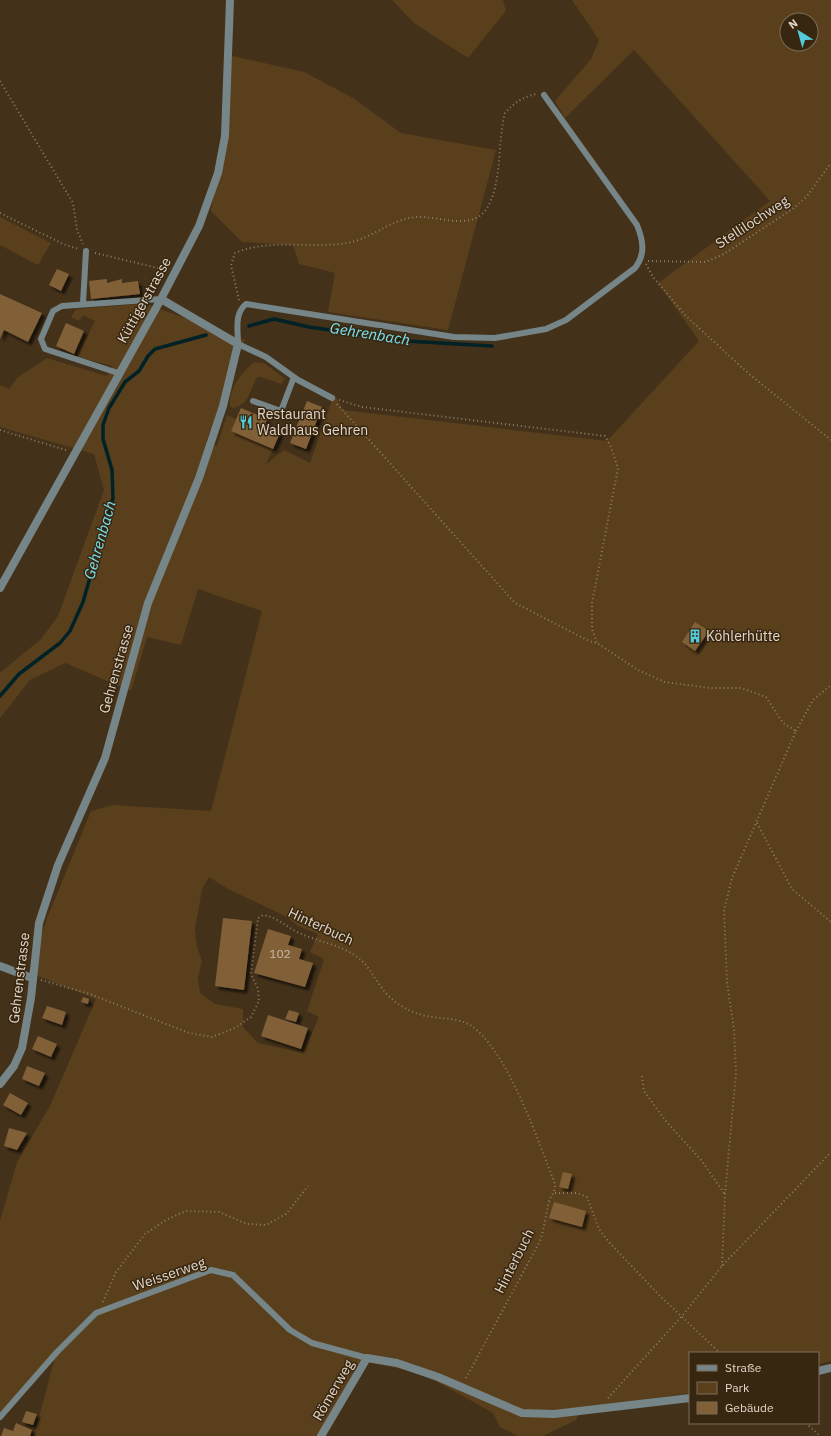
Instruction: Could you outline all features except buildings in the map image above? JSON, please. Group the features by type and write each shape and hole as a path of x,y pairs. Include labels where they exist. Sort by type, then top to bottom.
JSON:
{"street":[{"name":"Küttigerstrasse","path":"0,588 118,373 162,299 199,226 218,173 225,136 230,0"},
{"path":"162,299 238,344"},
{"name":"Gehrenstrasse","path":"0,1084 14,1066 22,1048 31,998 39,923 58,864 105,758 148,604 199,478 223,406 238,344"},
{"path":"0,966 32,978"},
{"path":"367,1358 397,1363 438,1377 522,1413 554,1414 689,1398"},
{"name":"Römerweg","path":"321,1436 367,1358"},
{"path":"819,1371 831,1368"}],"lane":[{"path":"332,398 294,377 266,357 238,344 238,314 241,308 246,304 454,337 495,338 546,329 566,320 635,268 641,261 643,245 637,225 544,95"},
{"path":"83,303 86,251"},
{"path":"118,373 45,349 41,339 53,311 62,306 83,303 162,299"},
{"path":"253,401 281,411 294,377"},
{"name":"Weisserweg","path":"0,1417 57,1352 96,1313 211,1270 233,1275 290,1330 312,1343 367,1358"}],"path":[{"path":"0,81 73,203 77,230 86,251"},
{"path":"241,308 231,265 235,253 250,246 347,243 397,222 417,217 468,221 479,216 485,210 495,185 505,113 522,99 535,94 544,95"},
{"name":"Stellilochweg","path":"641,261 706,262 724,254 794,208 806,196 831,163"},
{"path":"641,261 648,266 653,277 686,316 748,374 831,440"},
{"path":"332,398 362,407 605,436 611,447 618,468 592,603 592,629 597,643"},
{"path":"332,398 340,409 514,603 589,641 597,643 638,670 665,682 710,688 741,688 766,697 783,723 796,731"},
{"path":"0,430 74,453"},
{"path":"722,1266 725,1194 736,1072 734,1029 727,983 724,910 732,878 796,731 813,700 831,685"},
{"path":"757,823 792,890 831,922"},
{"name":"Hinterbuch","path":"32,978 90,994 189,1033 212,1037 235,1028 251,1017 259,1001 258,989 251,974 258,918 263,915 272,916 296,932 347,950 361,960 392,999 407,1010 426,1016 454,1019 469,1025 488,1041 509,1074 555,1184 555,1193 549,1200 544,1231 539,1243 461,1387"},
{"path":"642,1076 644,1091 665,1120 702,1161 725,1194"},
{"path":"597,1408 620,1386 652,1346 682,1316 722,1266 831,1152"},
{"path":"102,1310 104,1299 116,1272 145,1234 166,1220 186,1211 219,1212 247,1224 266,1225 286,1214 308,1186"},
{"path":"555,1193 577,1193 587,1197 599,1229 608,1241 659,1295 719,1352"},
{"path":"807,1424 820,1436"}],"green space":[{"path":"392,0 503,0 506,11 468,58 414,23"},
{"path":"572,0 831,0 831,1361 819,1364 819,1352 689,1352 689,1393 582,1408 576,1420 543,1436 518,1436 500,1427 493,1413 432,1379 410,1371 369,1362 326,1436 34,1436 56,1353 0,1417 0,1221 17,1162 50,1106 96,999 30,973 46,921 91,811 113,805 211,811 262,611 198,589 181,645 147,637 131,691 65,663 30,680 0,718 0,673 41,639 58,616 104,490 94,454 0,427 0,385 9,389 17,378 47,358 107,376 113,366 77,357 95,321 83,315 79,321 71,317 76,309 138,304 144,314 149,305 245,340 206,442 217,446 227,415 236,419 231,431 273,449 266,464 284,450 310,463 334,394 343,410 607,441 699,341 658,283 770,201 634,50 565,118 555,101 591,59 599,40","holes":["209,877 228,889 285,916 298,926 318,934 310,952 324,959 307,1011 319,1017 303,1053 258,1043 243,1027 243,1009 215,1004 200,993 198,977 202,961 197,947 195,929 202,889"]},
{"path":"228,55 304,72 353,98 401,133 496,150 448,330 328,312 335,273 299,264 293,245 242,242 211,211 228,107"},
{"path":"0,217 51,243 38,265 0,245"},
{"path":"254,362 264,363 285,379 281,384 257,377 246,400 238,407 233,408 230,406 231,393 237,381"}],"waterway":[{"name":"Gehrenbach","path":"249,326 274,319 309,327 406,341 492,346"},
{"name":"Gehrenbach","path":"0,696 19,674 60,643 70,631 83,602 113,498 112,470 103,439 103,425 109,408 125,382 139,371 148,356 155,349 206,335"}],"place":[{"name":"Restaurant Waldhaus Gehren","path":"246,422"},
{"name":"Köhlerhütte","path":"695,636"}]}
